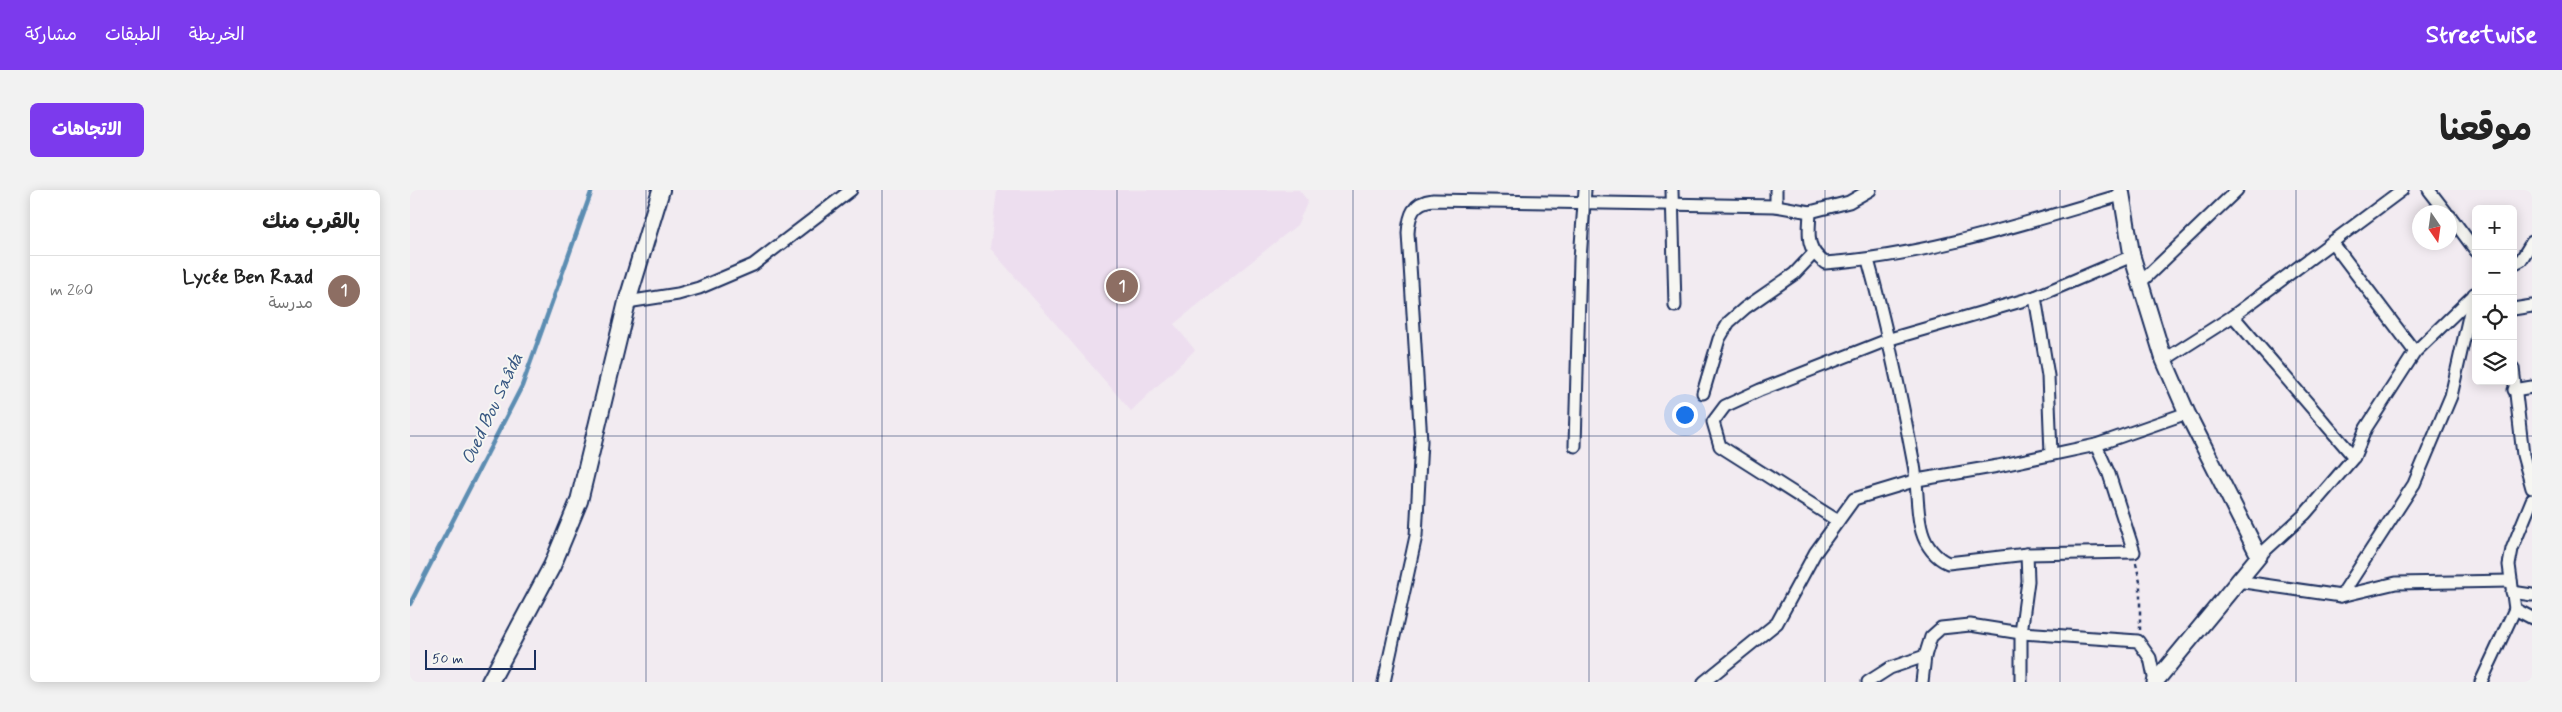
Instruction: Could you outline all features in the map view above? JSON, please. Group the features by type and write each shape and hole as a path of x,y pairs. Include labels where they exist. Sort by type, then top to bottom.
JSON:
{"main road":[{"path":"490,682 552,566 579,501 627,302 661,190"}],"street":[{"path":"627,302 678,294 699,288 753,265 851,190"},
{"path":"1575,446 1580,259 1585,190"},
{"path":"1672,190 1675,306"},
{"path":"1776,190 1776,206"},
{"path":"1384,682 1416,536 1421,441 1409,219 1414,208 1422,201 1433,200 1776,206 1810,212 1849,202 1870,190"},
{"path":"2141,282 2237,190"},
{"path":"2164,360 2233,316 2402,190"},
{"path":"2429,190 2441,205"},
{"path":"1810,212 1809,239 1813,254 1825,263 1868,260 2002,229 2121,192 2132,256 2164,360 2187,413 2259,556"},
{"path":"2457,225 2475,250"},
{"path":"2332,242 2415,352"},
{"path":"2522,261 2532,242"},
{"path":"1703,393 1719,339 1729,322 1745,308 1794,274 1813,254"},
{"path":"1838,521 1720,446 1713,422 1725,406 1760,390 1890,339 2035,297 2132,256"},
{"path":"1868,260 1890,339 1917,480 1922,532 1930,549 1941,560 1948,563 2027,554 2134,552 2109,474 2096,445"},
{"path":"2155,682 2259,556 2305,514 2354,457 2366,428 2415,352 2474,295"},
{"path":"2341,596 2414,484 2451,396 2475,295"},
{"path":"2035,297 2048,376 2051,454"},
{"path":"2517,308 2532,306"},
{"path":"2233,316 2354,457"},
{"path":"2514,385 2523,455 2532,488"},
{"path":"2514,390 2532,387"},
{"path":"1704,682 1777,623 1815,553 1854,499 1917,480 1998,466 2096,445 2187,413"},
{"path":"2481,682 2515,609 2509,565 2512,549 2532,500"},
{"path":"2021,682 2021,633 2028,581 2027,554"},
{"path":"2237,581 2341,596 2396,583 2511,586 2532,595"},
{"path":"2515,609 2532,618"},
{"path":"1922,682 1925,656 1931,636 1941,628 1970,625 2021,633 2138,642 2150,658 2155,682"},
{"path":"1868,682 1890,668 1925,656"}],"path":[{"path":"2134,552 2140,582 2138,642"}],"shaded area":[{"path":"997,190 1299,190 1308,201 1297,225 1174,324 1195,350 1131,411 990,248"}],"waterway":[{"name":"Oued Bou Saâda","path":"410,604 522,386 592,190"}],"place":[{"name":"Lycée Ben Raad","path":"1122,286"}]}
